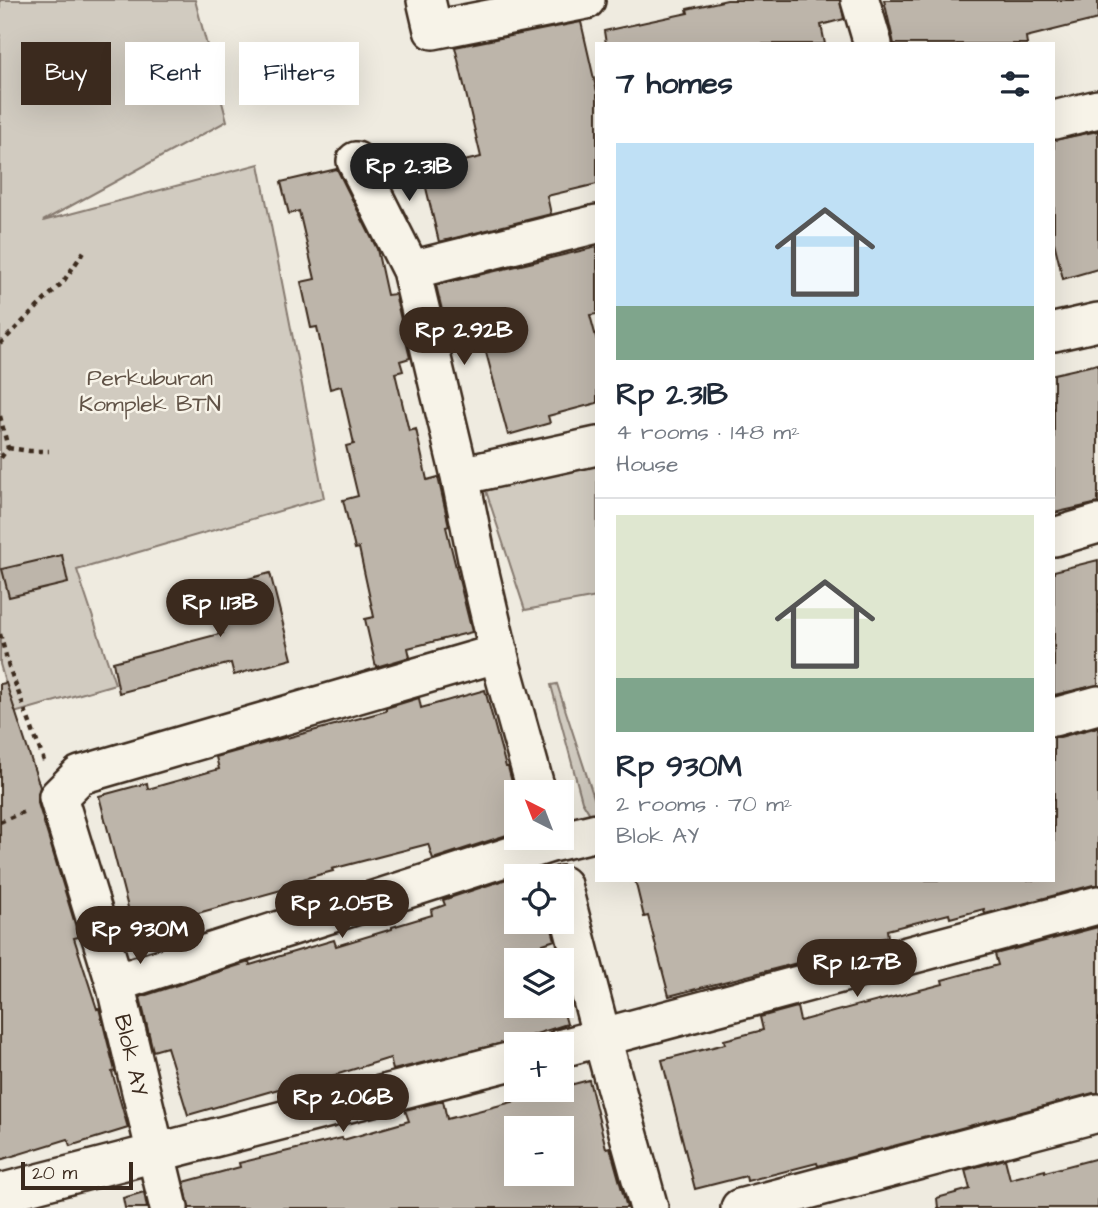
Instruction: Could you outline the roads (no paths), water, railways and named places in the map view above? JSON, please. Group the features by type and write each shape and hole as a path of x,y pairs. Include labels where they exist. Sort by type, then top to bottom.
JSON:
{"street":[{"path":"426,0 433,30 586,0"},
{"path":"860,0 872,42"},
{"path":"1055,120 1098,109"},
{"path":"356,160 411,270 499,653 533,780"},
{"path":"411,270 595,224"},
{"path":"1055,332 1098,322"},
{"path":"460,476 595,446"},
{"path":"1055,537 1098,524"},
{"name":"Blok AY","path":"169,1208 115,983 58,797 80,775 499,653"},
{"path":"1055,717 1098,705"},
{"path":"115,983 553,853 595,833"},
{"path":"574,1045 1098,905"},
{"path":"574,932 649,1208"},
{"path":"0,1193 504,1063"},
{"path":"740,1208 1098,1113"}],"park label":[{"name":"Perkuburan Komplek BTN","path":"150,390"}]}
